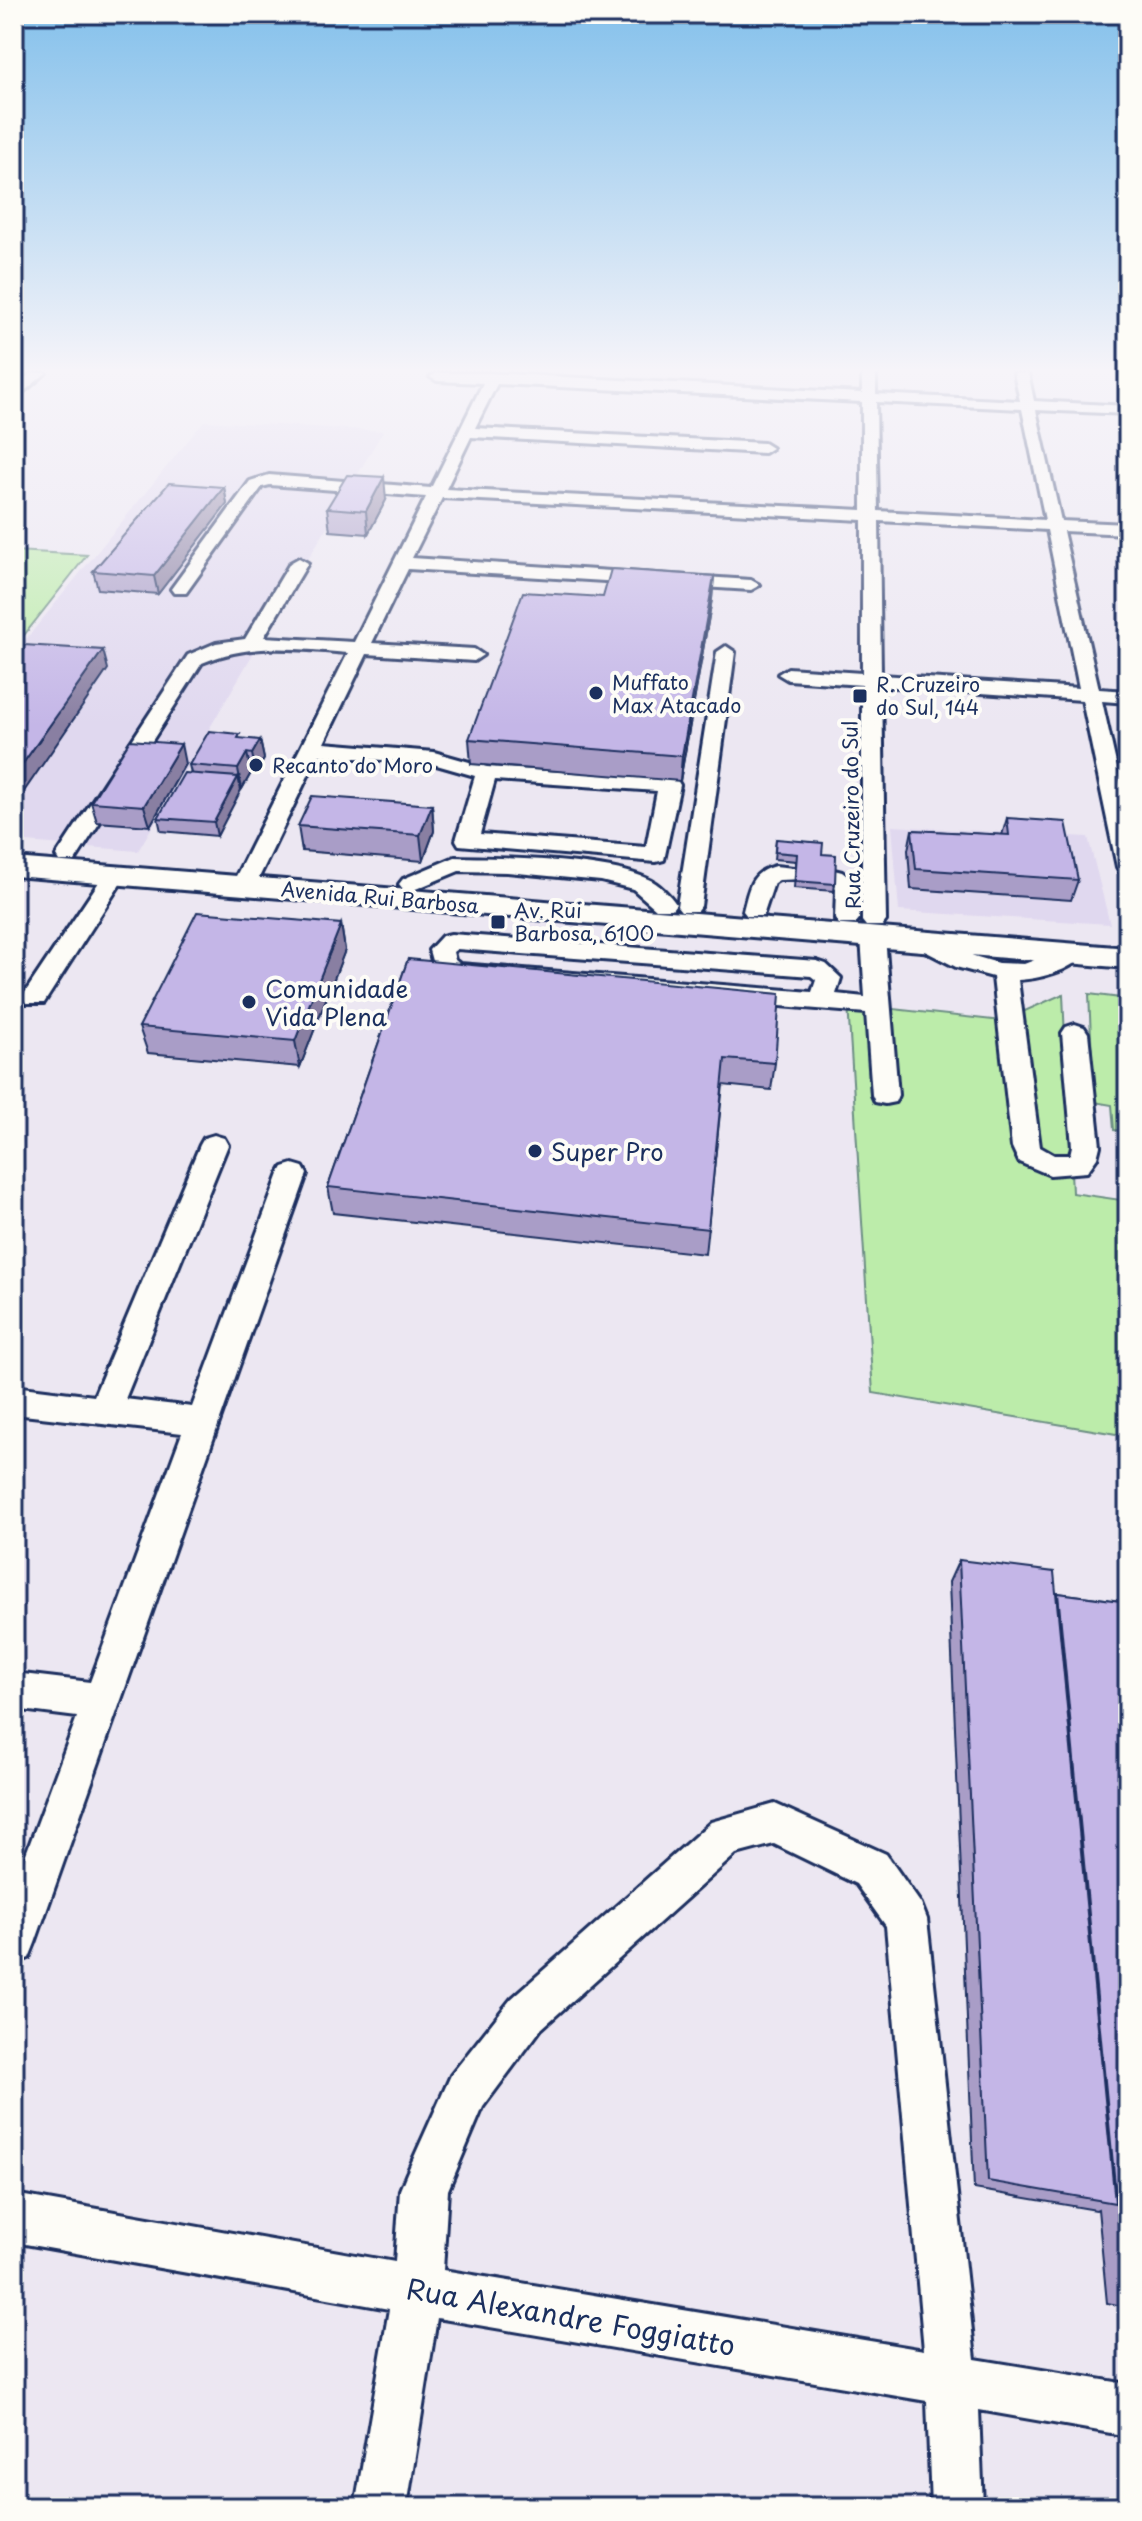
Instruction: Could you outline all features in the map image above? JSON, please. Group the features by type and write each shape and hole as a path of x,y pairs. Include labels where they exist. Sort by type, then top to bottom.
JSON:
{"main road":[{"name":"Avenida Rui Barbosa","path":"14,852 529,909 1128,941"},
{"name":"Avenida Rui Barbosa","path":"14,867 115,875 411,884 755,911 865,926 926,942 1128,958"}],"street":[{"path":"180,589 251,491"},
{"path":"390,491 1128,529"},
{"name":"Rua Cruzeiro do Sul","path":"865,926 872,680 870,491"},
{"path":"1046,491 1128,867"},
{"path":"247,878 436,493"},
{"path":"261,643 299,563"},
{"path":"402,563 751,585"},
{"path":"67,856 195,659 223,647 261,643 474,655"},
{"path":"486,773 467,840 510,854 641,884 677,905 726,652"},
{"path":"788,674 1128,697"},
{"path":"311,748 434,758 486,773 669,785 656,855 559,848 455,864 411,884"},
{"path":"755,911 763,880 775,873 795,874"},
{"path":"35,997 115,875"},
{"path":"834,877 848,886 865,926 878,1006 885,1095"},
{"path":"529,909 542,930 604,938 611,944 611,984"},
{"path":"821,1001 829,978 817,969 451,941 441,950 443,963 453,971 878,1006"},
{"path":"926,942 969,965 1004,969 1034,970 1072,954"},
{"path":"1004,969 1026,1147 1029,1155 1050,1165 1077,1165 1083,1158 1086,1146 1075,1033"},
{"path":"104,1410 214,1145"},
{"path":"14,1943 293,1174"},
{"path":"14,1400 203,1422"},
{"path":"14,1691 101,1702"},
{"path":"381,2507 417,2290 424,2190 467,2091 526,2014 725,1836 775,1824 871,1869 906,1919 952,2381 957,2507"},
{"name":"Rua Alexandre Foggiatto","path":"14,2218 417,2290 1128,2410"}],"shaded area":[{"path":"147,491 348,491 138,851 14,841 14,654"},
{"path":"892,826 1088,837 1110,924 899,911"}],"green space":[{"path":"14,551 87,555 21,639 14,639"},
{"path":"1063,994 1072,1193 1128,1201 1128,1436 873,1393 848,1004 1002,1021"},
{"path":"1089,994 1128,999 1128,1132 1114,1130 1112,1105 1094,1102"}],"building":[{"path":"162,491 221,491 154,576 93,571"},
{"path":"338,491 377,491 366,511 327,508"},
{"name":"Muffato Max Atacado","path":"611,569 714,576 682,756 469,739 523,592 603,597"},
{"path":"24,645 103,650 14,776 14,657"},
{"path":"209,731 240,734 238,738 260,740 252,754 247,753 238,769 189,765"},
{"path":"130,740 181,744 144,806 91,802"},
{"path":"184,773 238,777 214,822 158,818"},
{"path":"312,796 432,805 420,835 298,826"},
{"path":"1007,818 1066,822 1078,880 916,869 912,830 1009,835"},
{"path":"776,839 823,843 822,854 836,855 835,884 795,881 797,854 775,852"},
{"name":"Comunidade Vida Plena","path":"197,912 341,924 295,1041 139,1027"},
{"name":"Super Pro","path":"408,959 780,994 775,1063 725,1059 708,1229 328,1187"},
{"path":"959,1560 1054,1572 1115,2203 988,2181"},
{"path":"1058,1593 1128,1602 1128,2300 1126,2299"}],"place":[{"name":"Muffato Max Atacado","path":"596,693"},
{"name":"R. Cruzeiro do Sul, 144","path":"860,696"},
{"name":"Recanto do Moro","path":"256,765"},
{"name":"Av. Rui Barbosa, 6100","path":"498,922"},
{"name":"Comunidade Vida Plena","path":"249,1002"},
{"name":"Super Pro","path":"535,1151"}]}
